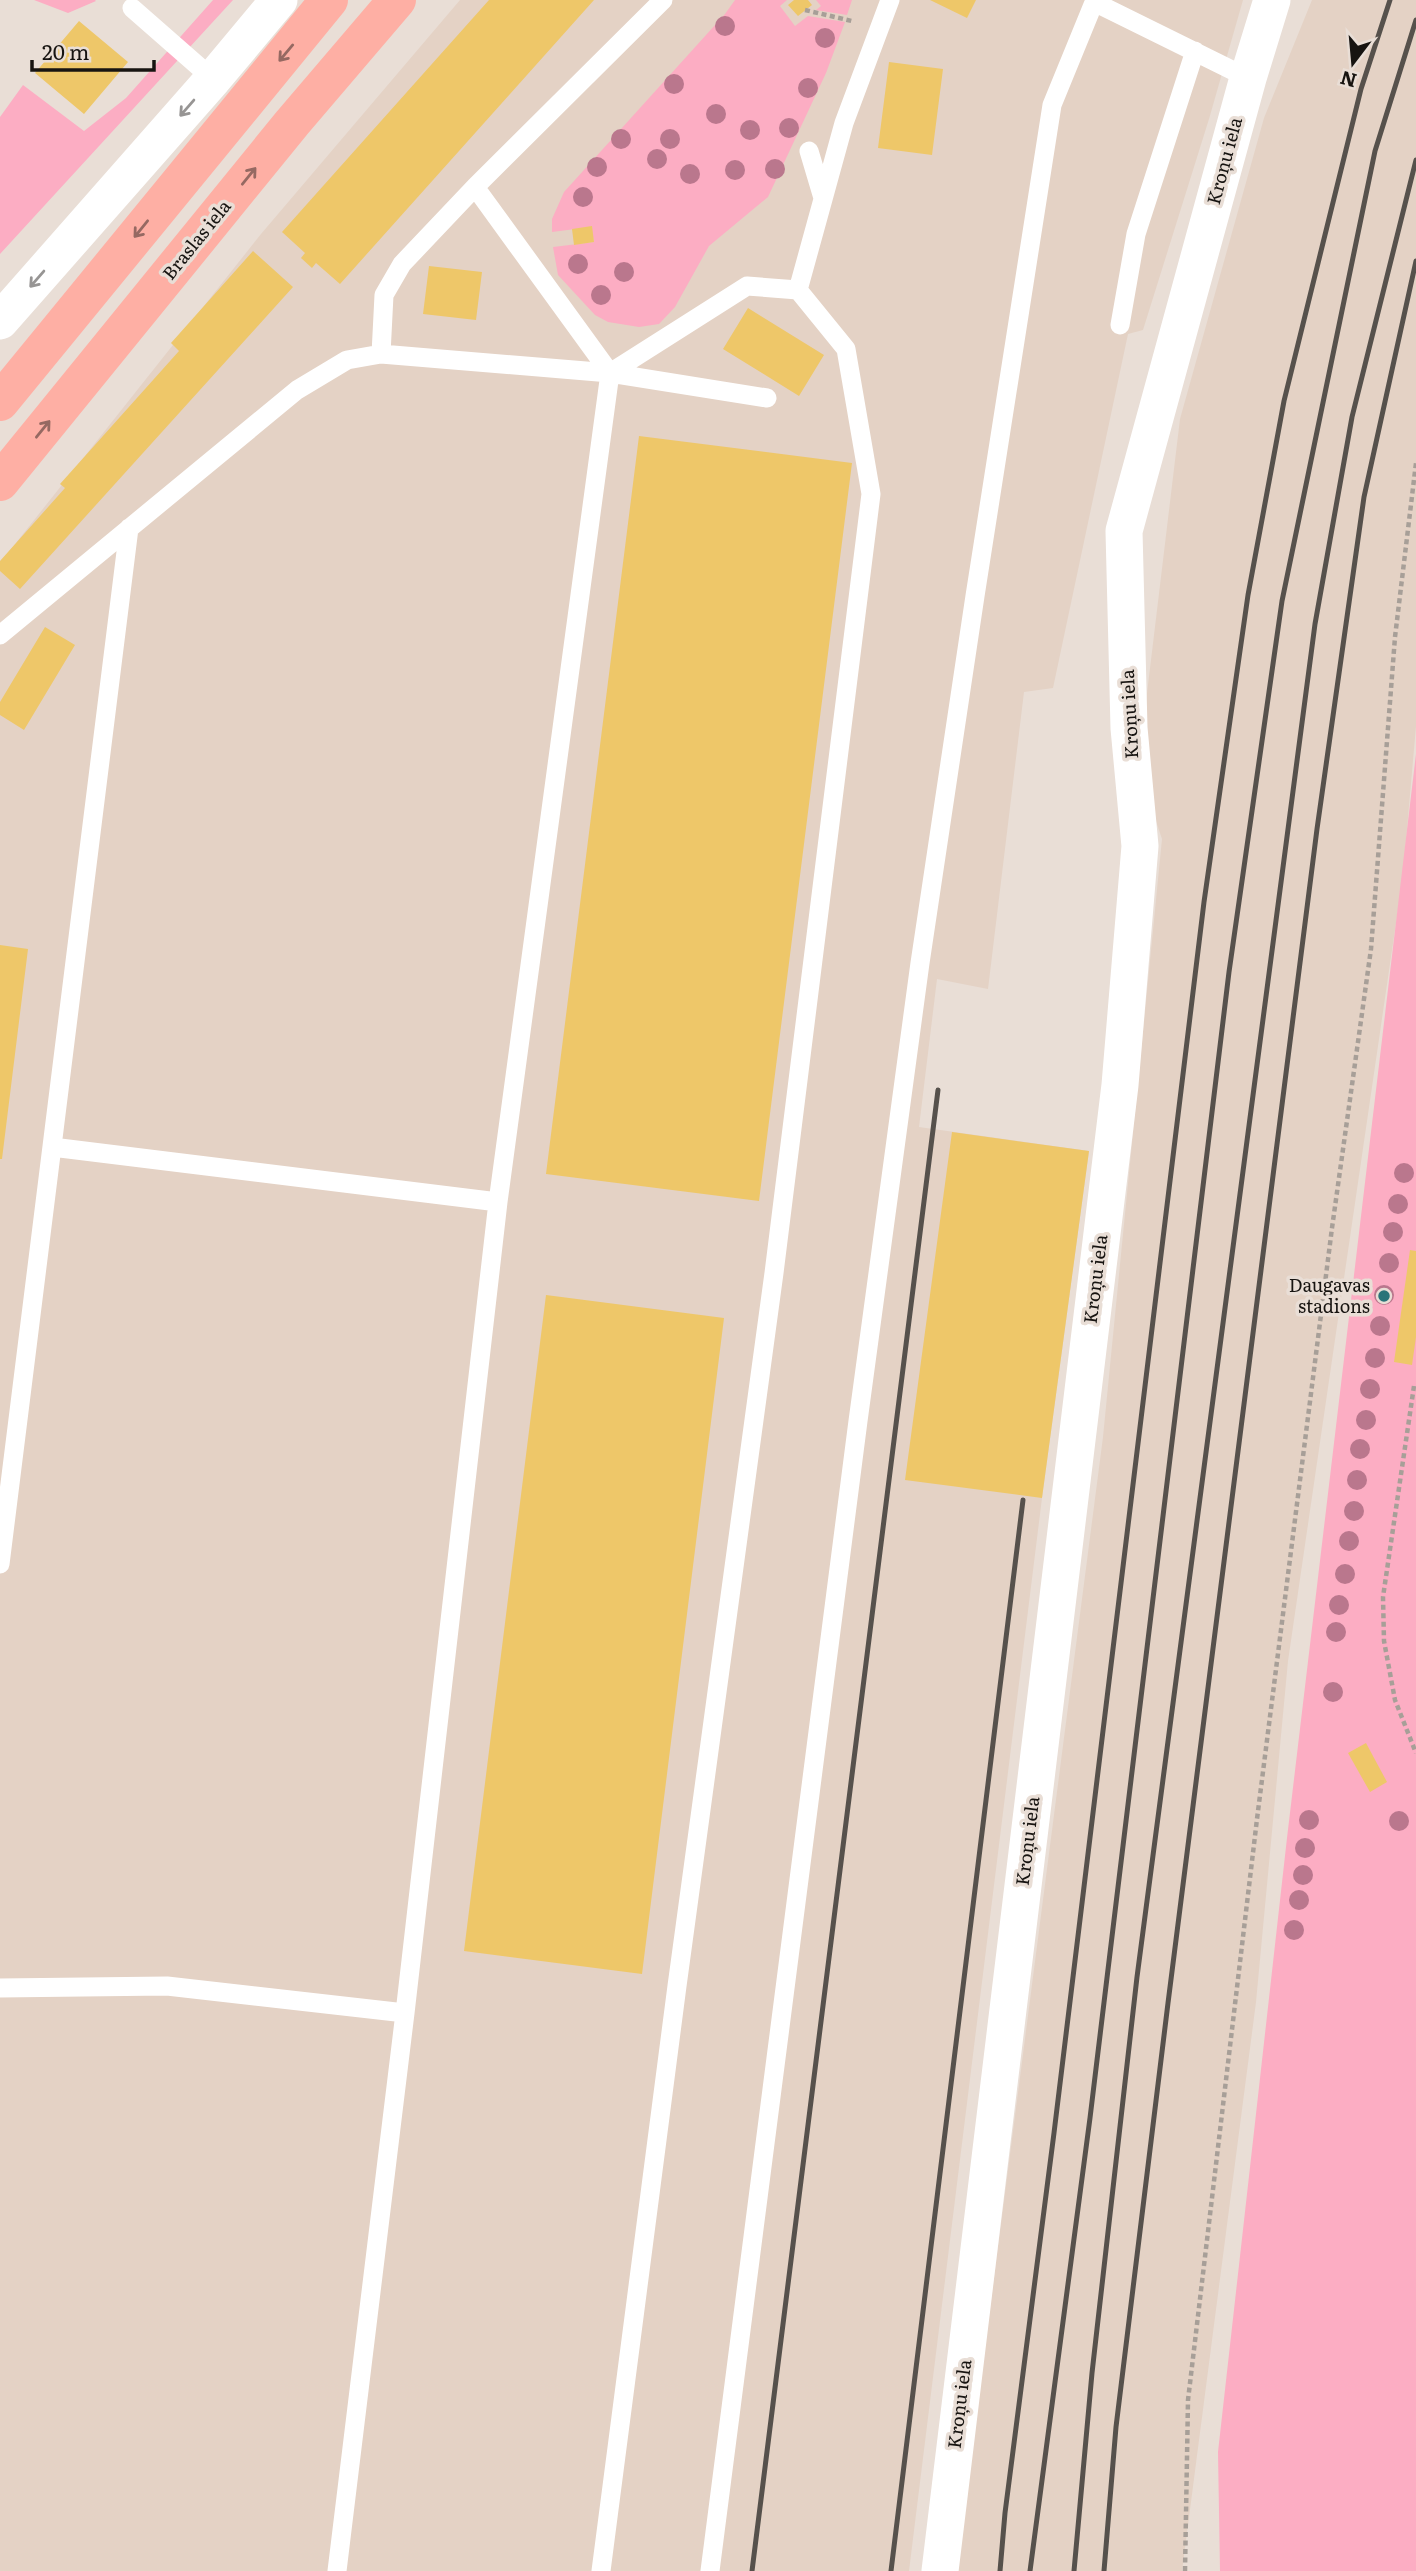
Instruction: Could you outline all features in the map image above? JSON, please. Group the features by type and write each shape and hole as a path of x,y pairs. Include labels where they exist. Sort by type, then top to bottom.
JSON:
{"main road":[{"path":"0,402 329,0"},
{"name":"Braslas iela","path":"0,482 292,123 397,0"}],"street":[{"path":"0,321 279,0"},
{"name":"Kroņu iela","path":"940,2571 1120,1085 1140,846 1129,729 1124,531 1248,78 1272,0"}],"lane":[{"path":"381,354 384,295 402,264 475,187 663,0"},
{"path":"798,290 844,123 890,0"},
{"path":"710,2571 920,963 1052,105 1095,1 1248,78"},
{"path":"132,8 213,79"},
{"path":"1120,325 1136,234 1195,51"},
{"path":"808,151 824,198"},
{"path":"337,2571 405,2012 498,1202 610,373 475,187"},
{"path":"601,2571 774,1273 871,494 846,349 798,290 747,286 610,373"},
{"path":"0,635 297,390 347,360 381,354 610,373 767,398"},
{"path":"0,1564 129,528"},
{"path":"52,1147 498,1202"},
{"path":"0,1988 167,1986 405,2012"}],"path":[{"path":"805,10 856,22"},
{"path":"1185,2571 1188,2400 1257,1819 1371,948 1395,637 1416,463"},
{"path":"1414,1387 1383,1597 1384,1641 1395,1700 1416,1753"}],"shaded area":[{"path":"34,0 95,0 96,1 68,13"},
{"path":"213,0 233,0 0,254 0,117 23,85 84,131 126,98"},
{"path":"460,0 1243,0 1143,330 1128,334 1053,688 1024,692 988,989 937,979 919,1127 1089,1151 1042,1498 909,2571 0,2571 0,563 261,234"},
{"path":"735,0 787,0 780,6 795,26 808,16 845,22 826,73 768,197 709,246 675,307 659,324 639,327 608,322 595,315 558,275 553,247 594,242 591,227 552,232 552,219 564,192"},
{"path":"816,0 852,0 847,15 816,10 821,6"},
{"path":"1312,0 1416,0 1416,726 1403,875 1288,1661 1256,2002 1182,2571 956,2571 1103,1437 1162,839 1138,768 1180,419 1264,118"},
{"name":"Daugavas stadions","path":"1416,754 1416,2571 1220,2571 1218,2452 1287,1838"}],"building":[{"path":"489,0 594,0 340,284 316,263 312,268 301,258 305,253 282,232"},
{"path":"794,0 808,0 812,5 798,16 788,5"},
{"path":"930,0 976,0 967,18"},
{"path":"79,21 128,62 84,114 35,73"},
{"path":"889,62 943,69 932,155 878,148"},
{"path":"592,226 594,242 574,245 572,229"},
{"path":"253,251 293,287 20,589 0,571 0,561 65,488 60,484 179,351 171,343"},
{"path":"429,266 482,272 476,320 423,314"},
{"path":"748,308 824,355 799,396 723,349"},
{"path":"639,436 852,463 759,1201 546,1174"},
{"path":"45,627 75,645 24,730 0,715 0,702"},
{"path":"0,945 28,949 2,1159 0,1159"},
{"path":"952,1132 1089,1151 1042,1498 905,1480"},
{"path":"1410,1250 1416,1251 1416,1337 1412,1365 1394,1362"},
{"path":"546,1295 724,1318 642,1974 464,1951"},
{"path":"1366,1743 1387,1782 1370,1792 1348,1753"}],"railway":[{"path":"1000,2571 1204,902 1248,595 1284,401 1361,89 1390,0"},
{"path":"1030,2571 1090,2118 1229,972 1282,601 1375,151 1416,20"},
{"path":"1074,2571 1092,2373 1137,1977 1315,624 1352,417 1416,160"},
{"path":"1104,2571 1116,2427 1317,829 1364,497 1416,261"},
{"path":"752,2571 938,1090"},
{"path":"891,2571 1023,1500"}],"place":[{"name":"Daugavas stadions","path":"1384,1296"}]}
